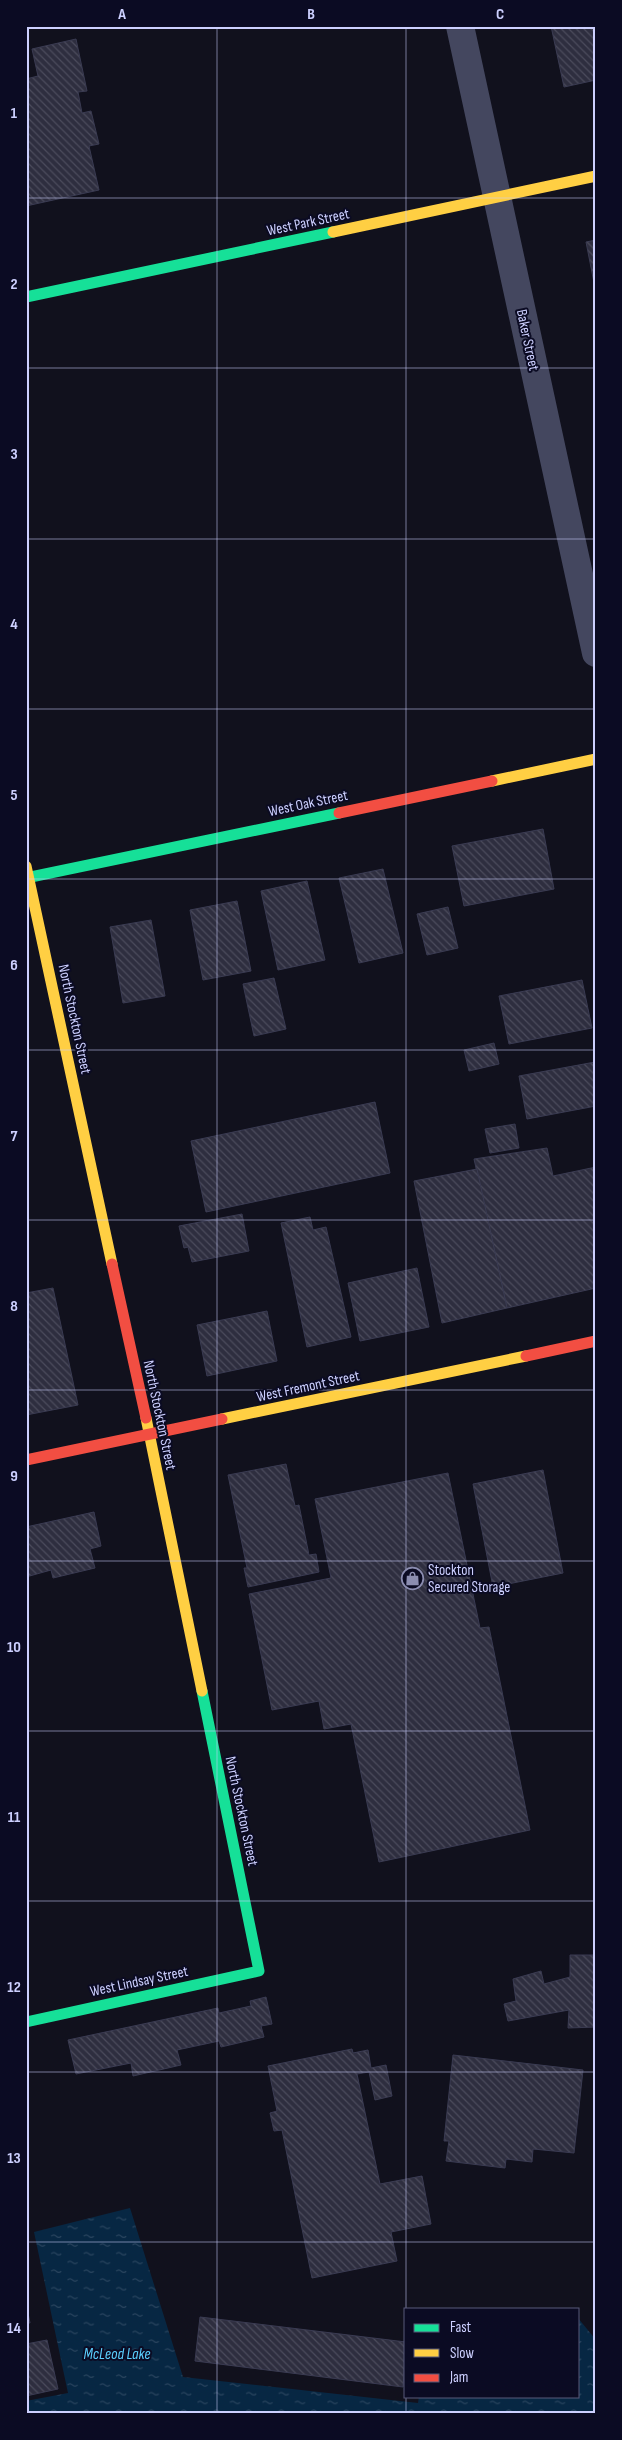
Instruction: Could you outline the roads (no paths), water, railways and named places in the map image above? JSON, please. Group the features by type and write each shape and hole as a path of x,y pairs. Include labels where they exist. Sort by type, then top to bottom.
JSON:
{"street":[{"name":"Baker Street","path":"460,26 596,653"},
{"name":"West Park Street","path":"26,297 596,176"},
{"name":"West Oak Street","path":"27,874 596,758"},
{"name":"North Stockton Street","path":"27,874 149,1434 259,1971"},
{"name":"West Fremont Street","path":"26,1460 596,1341"},
{"name":"West Lindsay Street","path":"26,2022 259,1971"}],"water":[{"name":"McLeod Lake","path":"130,2208 183,2377 418,2403 419,2398 580,2398 580,2320 596,2340 596,2414 26,2414 26,2401 68,2393 34,2232"}],"place":[{"name":"Stockton Secured Storage","path":"412,1579"}]}
